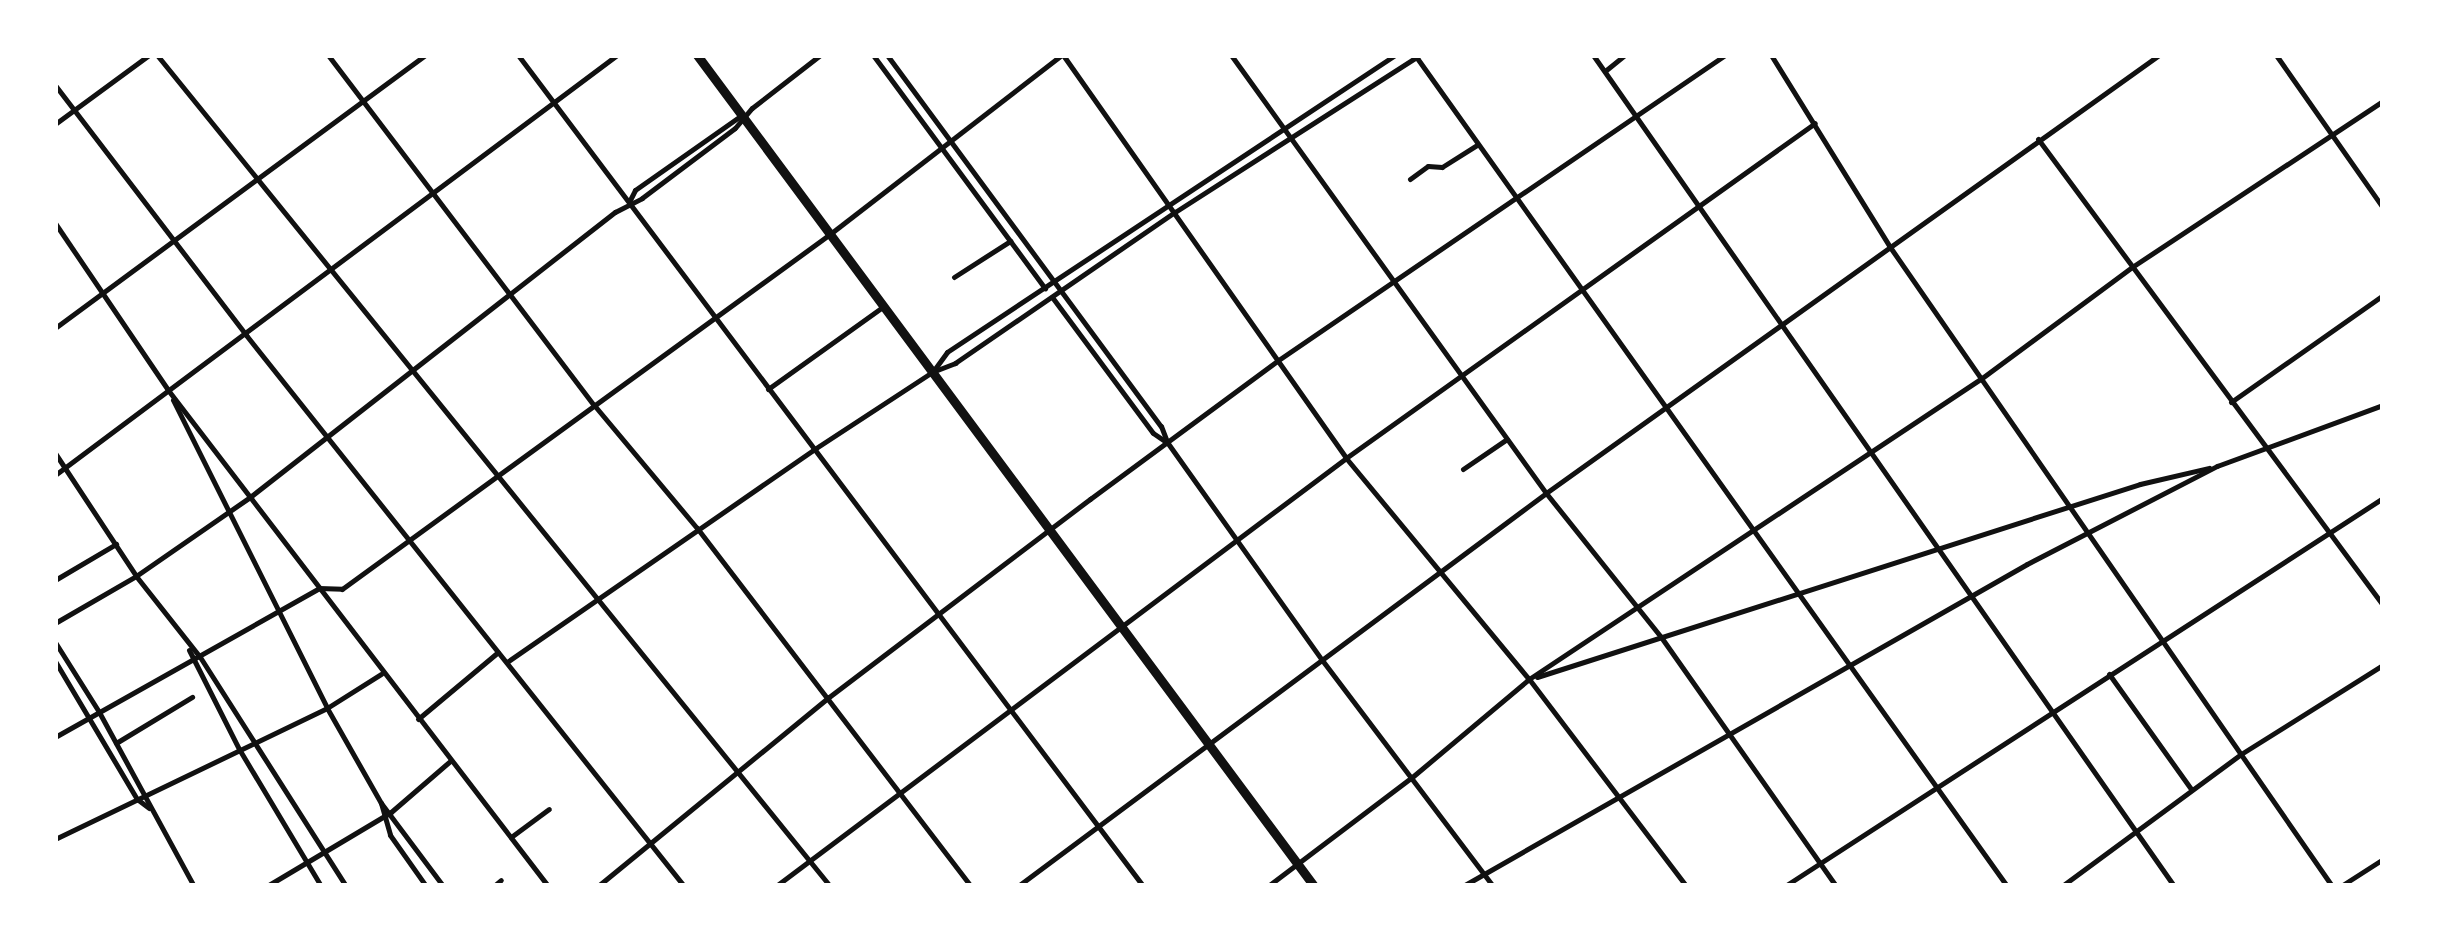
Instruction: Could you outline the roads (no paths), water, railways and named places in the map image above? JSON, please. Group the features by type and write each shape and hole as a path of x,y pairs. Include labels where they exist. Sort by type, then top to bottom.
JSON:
{"highway":[{"path":"698,55 1314,886"}],"street":[{"path":"55,124 149,55"},
{"path":"156,55 830,886"},
{"path":"328,55 594,406 697,528 971,886"},
{"path":"55,328 425,55"},
{"path":"518,55 1143,886"},
{"path":"55,475 617,55"},
{"path":"55,623 136,576 250,496 510,296 628,202 651,178 729,120 743,116 820,55"},
{"path":"873,55 1152,434 1167,442"},
{"path":"888,55 1161,426 1167,442 1322,660 1493,886"},
{"path":"55,737 278,615 319,588 342,589 830,234 1062,55 1346,458 1529,679 1686,886"},
{"path":"1231,55 1546,493 1661,637 1836,886"},
{"path":"932,372 947,352 1395,55"},
{"path":"1593,55 2174,886"},
{"path":"1604,71 1625,55"},
{"path":"598,886 829,698 1167,442 1392,282 1725,55"},
{"path":"1771,55 1890,247 2332,886"},
{"path":"1018,886 1546,493 2159,55"},
{"path":"2276,55 2383,208"},
{"path":"507,662 813,450 932,372 955,362 1060,288 1417,56 1515,200 1668,406 2007,886"},
{"path":"55,85 246,335 684,886"},
{"path":"1268,886 1411,778 1529,679 1755,532 1982,378 2132,268 2383,101"},
{"path":"776,886 1346,458 1815,123"},
{"path":"2038,138 2383,605"},
{"path":"1410,179 1428,166 1442,168 1477,145"},
{"path":"55,223 168,390 381,674 548,886"},
{"path":"954,277 1010,241"},
{"path":"2231,402 2383,295"},
{"path":"768,389 884,306"},
{"path":"168,390 328,708 381,803 392,812 442,886"},
{"path":"1529,679 2069,506 2216,466 2383,404"},
{"path":"1462,470 1507,439"},
{"path":"55,453 136,576 188,648 200,657 346,886"},
{"path":"1463,886 1972,597 2216,466"},
{"path":"1785,886 2383,498"},
{"path":"55,580 116,544"},
{"path":"55,642 99,712 194,886"},
{"path":"188,648 239,749 321,886"},
{"path":"418,719 498,652"},
{"path":"55,661 137,799 149,808"},
{"path":"2062,886 2241,754 2383,666"},
{"path":"55,839 328,708 381,674"},
{"path":"2108,674 2191,789"},
{"path":"116,743 192,697"},
{"path":"267,886 392,812 450,760"},
{"path":"381,803 382,818 426,886"},
{"path":"511,836 548,809"},
{"path":"2341,886 2383,859"},
{"path":"494,886 501,880"}]}
